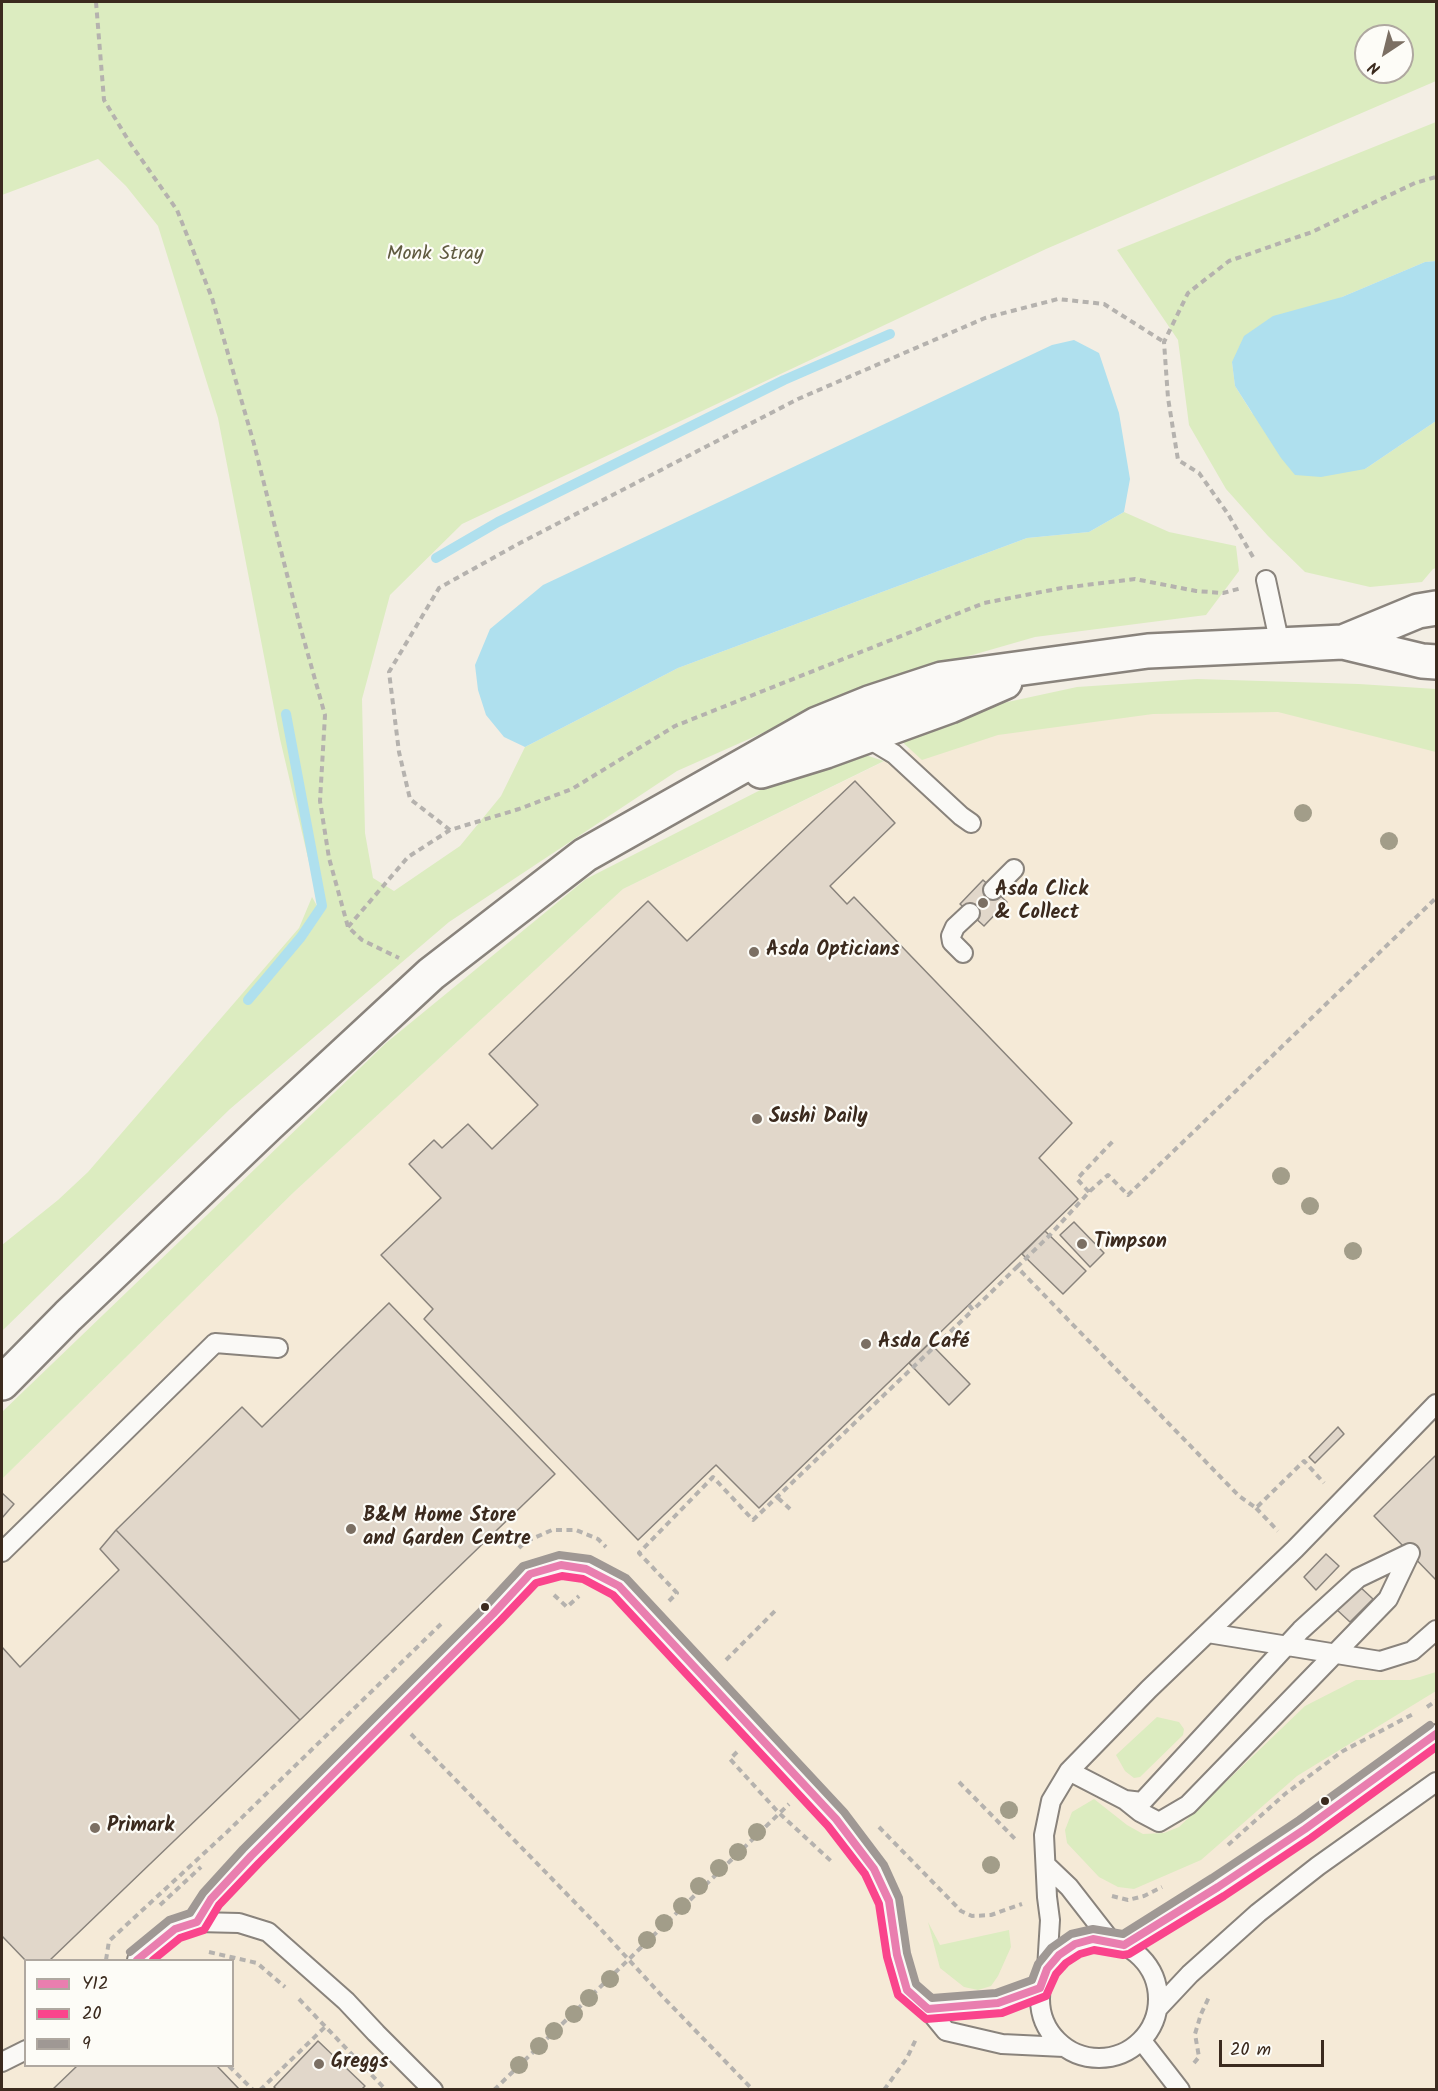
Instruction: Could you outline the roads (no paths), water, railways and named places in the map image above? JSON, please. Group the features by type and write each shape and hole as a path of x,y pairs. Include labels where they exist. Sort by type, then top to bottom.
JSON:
{"street":[{"path":"1343,642 1419,611 1437,608"},
{"path":"2,1383 109,1276 431,974 585,855 817,724 869,703 942,680 1148,651 1343,642 1422,661 1437,662"},
{"path":"699,789 826,751 950,706 1037,668"}],"lane":[{"path":"1266,580 1280,645"},
{"path":"864,736 894,754 966,820"},
{"path":"993,890 1014,869"},
{"path":"963,953 952,942 951,936 956,927 970,913"},
{"path":"2,1552 215,1343 278,1348"},
{"path":"1047,1969 1059,1954 1075,1944 1093,1939 1118,1943 1140,1955 1151,1970 1158,1988 1159,2007 1153,2025 1142,2041 1128,2051 1112,2057 1095,2059 1078,2055 1064,2047 1043,2021 1040,1988 1047,1969 1050,1920 1044,1835 1051,1801 1069,1771 1149,1689 1295,1549 1437,1404"},
{"path":"1069,1771 1125,1800 1140,1812 1159,1822 1188,1805 1388,1599 1410,1553 1358,1578 1301,1630 1142,1802 1125,1800"},
{"path":"197,1922 211,1899 227,1882 530,1574 561,1565 585,1569 618,1586 836,1820 874,1869 889,1901 897,1955 907,1990 928,2009 946,2031 1002,2044 1064,2047"},
{"path":"1208,1633 1380,1661 1412,1651 1437,1630"},
{"path":"1118,1943 1218,1887 1404,1760 1437,1734"},
{"path":"1159,2007 1190,1974 1258,1913 1318,1866 1437,1782"},
{"path":"1047,1866 1069,1887 1118,1943"},
{"path":"138,1959 175,1929 197,1922 239,1923 268,1932 346,2001 433,2090"},
{"path":"928,2009 998,2003 1040,1988"},
{"path":"1142,2041 1179,2087"},
{"path":"2,2062 24,2051"}],"water":[{"path":"1436,261 1436,421 1365,469 1321,477 1295,475 1281,458 1235,386 1232,362 1244,336 1273,316 1342,297 1425,262"},
{"path":"1074,340 1099,353 1119,413 1130,479 1124,512 1089,532 1027,538 678,668 525,747 504,737 486,715 478,690 475,665 490,629 543,585 1052,345"}],"waterway":[{"path":"436,558 498,522 784,380 890,334"},
{"path":"248,1000 301,937 322,906 286,714"}],"place":[{"name":"Asda Click & Collect","path":"983,903"},
{"name":"Asda Opticians","path":"754,952"},
{"name":"Sushi Daily","path":"757,1119"},
{"name":"Timpson","path":"1082,1244"},
{"name":"Asda Café","path":"866,1344"},
{"name":"B&M Home Store and Garden Centre","path":"351,1529"},
{"name":"Primark","path":"95,1828"},
{"name":"Greggs","path":"319,2064"}],"park label":[{"name":"Monk Stray","path":"435,256"}]}
